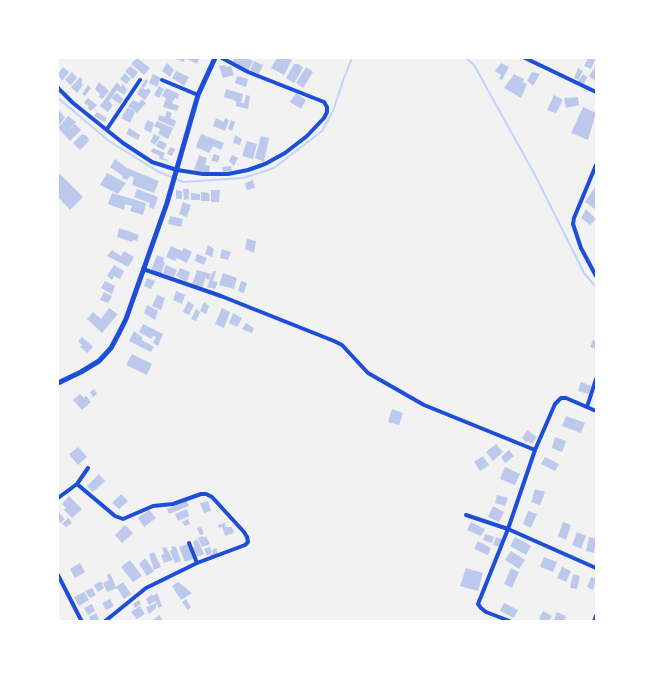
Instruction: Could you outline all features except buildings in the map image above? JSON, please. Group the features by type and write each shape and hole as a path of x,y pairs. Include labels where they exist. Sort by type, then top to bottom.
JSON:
{"street":[{"path":"58,383 99,361 111,348 126,319 170,192 198,95 215,58"},
{"path":"58,88 73,104 123,143 152,162 177,170 203,174 228,174 265,164 307,136 328,112 324,102 248,72 222,58"},
{"path":"524,58 596,92"},
{"path":"107,129 140,80"},
{"path":"162,80 198,95"},
{"path":"596,165 573,224 581,248 596,276"},
{"path":"143,269 221,296 334,341 342,346 368,373 424,406 535,450"},
{"path":"587,407 596,379"},
{"path":"512,622 486,612 478,604 508,529 535,450 558,400 561,398 566,398 596,411"},
{"path":"58,498 77,484 88,468"},
{"path":"77,484 115,516 123,519 153,506 173,504 201,494 212,497 244,532 248,542 245,545 161,579 146,588 104,622"},
{"path":"466,515 508,529 596,568"},
{"path":"189,543 197,563"},
{"path":"58,575 82,622"},
{"path":"594,622 596,616"}],"waterway":[{"path":"58,98 109,141 157,171 183,182 243,178 274,168 322,131 333,111 352,58"},
{"path":"466,58 474,65 535,175 584,273 596,287"}]}
